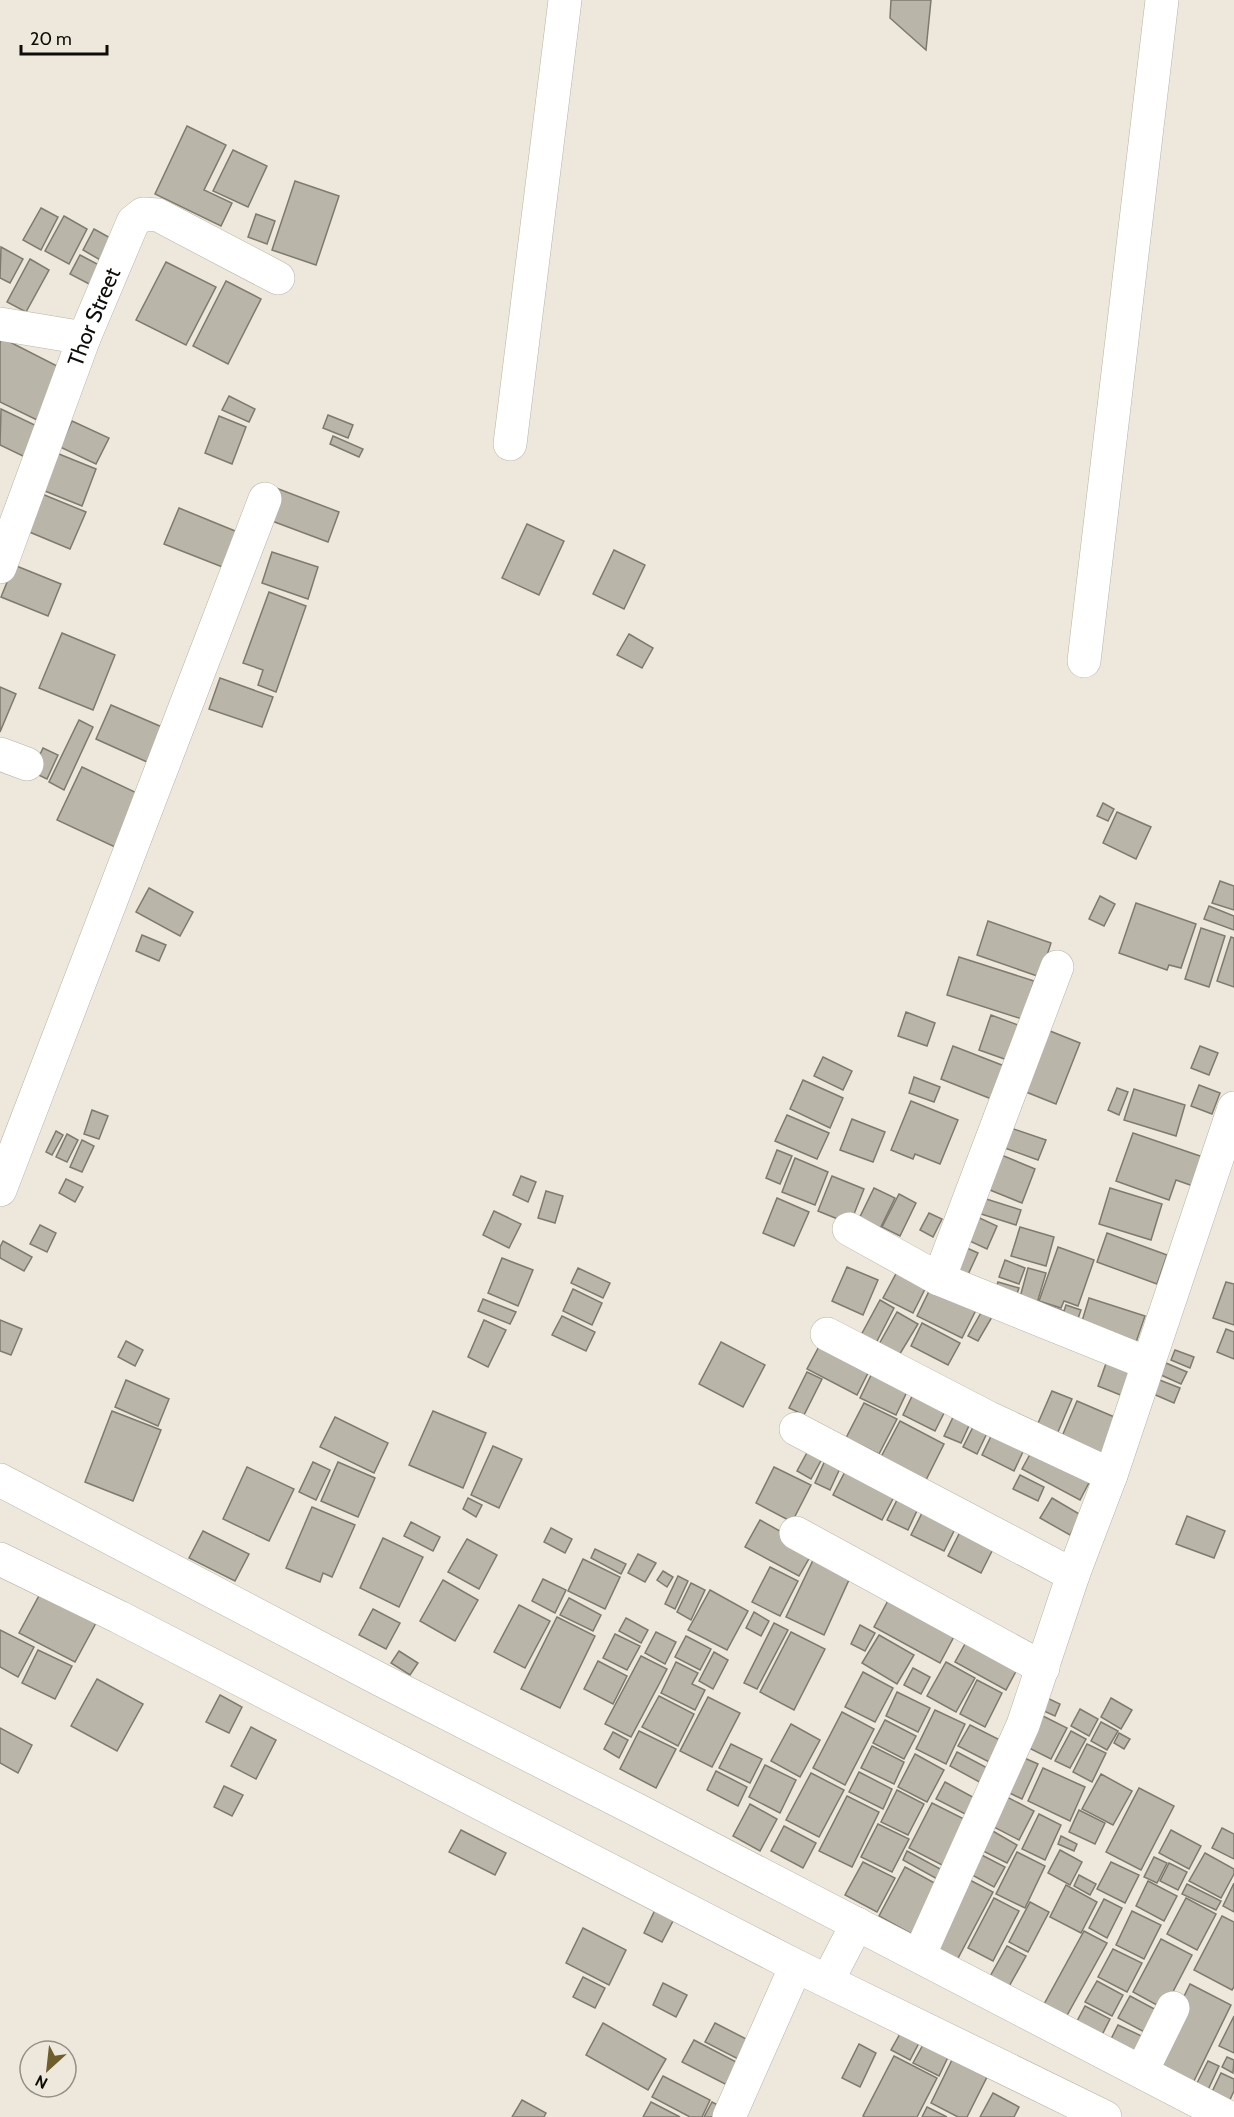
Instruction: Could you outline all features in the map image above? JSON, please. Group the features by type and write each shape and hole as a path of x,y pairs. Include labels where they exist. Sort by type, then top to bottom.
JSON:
{"street":[{"path":"510,444 566,0"},
{"path":"1084,661 1162,0"},
{"name":"Thor Street","path":"0,567 84,338 133,222 143,214 158,215 278,278"},
{"path":"0,326 84,338"},
{"path":"0,1190 265,499"},
{"path":"939,1279 1057,967"},
{"path":"919,1956 1023,1725 1073,1575 1111,1475 1234,1108"},
{"path":"849,1229 939,1279 1147,1363"},
{"path":"826,1334 989,1418 1111,1475"},
{"path":"796,1429 1073,1575"},
{"path":"0,1480 381,1680 637,1810 854,1929 919,1956 1228,2117"},
{"path":"796,1533 1043,1668"},
{"path":"0,1559 129,1622 796,1966 832,1973 1105,2117"},
{"path":"832,1973 854,1929"},
{"path":"729,2117 796,1966"},
{"path":"1142,2071 1173,2008"}],"building":[{"path":"891,0 931,0 926,50 890,18"},
{"path":"187,126 226,145 204,190 232,203 221,226 155,194"},
{"path":"233,150 267,166 248,207 213,191"},
{"path":"295,181 339,196 316,265 272,250"},
{"path":"41,208 58,217 41,250 23,240"},
{"path":"256,214 275,221 267,244 248,237"},
{"path":"64,216 87,229 69,264 45,251"},
{"path":"94,229 114,240 102,261 83,250"},
{"path":"1,247 23,259 10,283 0,278"},
{"path":"80,255 101,266 91,285 70,274"},
{"path":"30,259 49,270 26,312 7,302"},
{"path":"166,262 216,287 186,345 136,320"},
{"path":"226,281 261,299 228,364 193,346"},
{"path":"2,338 63,369 37,420 0,402 0,343"},
{"path":"229,396 255,409 249,422 222,410"},
{"path":"1,409 39,427 25,457 0,445"},
{"path":"328,415 353,425 348,438 323,428"},
{"path":"219,416 246,427 232,464 205,453"},
{"path":"72,421 109,438 96,464 60,447"},
{"path":"333,436 363,449 359,457 330,444"},
{"path":"54,452 96,469 82,506 40,489"},
{"path":"276,488 339,512 328,542 264,518"},
{"path":"42,494 86,512 70,549 27,531"},
{"path":"179,508 240,533 225,568 164,544"},
{"path":"527,524 564,541 539,595 502,578"},
{"path":"614,550 645,565 624,609 593,594"},
{"path":"272,552 318,567 308,599 262,583"},
{"path":"14,565 61,584 48,616 1,597"},
{"path":"269,592 306,606 276,692 258,685 263,670 243,663"},
{"path":"62,633 115,655 93,710 39,688"},
{"path":"629,634 653,648 642,668 617,655"},
{"path":"220,678 273,697 262,727 209,709"},
{"path":"0,687 16,694 0,732"},
{"path":"111,705 162,727 147,762 96,739"},
{"path":"79,720 93,727 64,790 49,782"},
{"path":"43,748 58,755 47,779 32,772"},
{"path":"82,767 139,794 115,847 57,820"},
{"path":"1103,803 1114,809 1108,821 1097,816"},
{"path":"1117,812 1151,827 1136,859 1103,843"},
{"path":"1220,881 1234,886 1234,910 1212,903"},
{"path":"149,888 193,912 180,936 136,912"},
{"path":"1100,896 1115,904 1104,926 1089,919"},
{"path":"1136,903 1196,924 1181,968 1169,965 1167,970 1119,953"},
{"path":"1209,906 1234,916 1234,930 1204,919"},
{"path":"988,921 1051,943 1040,977 977,955"},
{"path":"1201,928 1225,936 1209,987 1185,979"},
{"path":"142,935 166,945 159,961 136,951"},
{"path":"1231,937 1234,938 1234,987 1217,981"},
{"path":"959,957 1034,981 1022,1019 947,995"},
{"path":"906,1012 935,1023 927,1046 898,1036"},
{"path":"991,1015 1026,1028 1013,1062 979,1050"},
{"path":"1045,1029 1080,1043 1056,1104 1021,1090"},
{"path":"953,1046 1012,1069 999,1102 941,1079"},
{"path":"1200,1046 1218,1053 1209,1075 1191,1068"},
{"path":"823,1057 852,1071 843,1090 814,1076"},
{"path":"914,1077 940,1087 934,1102 909,1093"},
{"path":"803,1080 843,1098 830,1128 790,1109"},
{"path":"1199,1085 1220,1093 1212,1114 1191,1106"},
{"path":"1117,1088 1128,1092 1119,1115 1108,1110"},
{"path":"1134,1089 1185,1105 1176,1136 1124,1120"},
{"path":"911,1101 958,1120 940,1164 915,1154 913,1159 891,1150"},
{"path":"92,1110 108,1116 99,1139 84,1134"},
{"path":"787,1115 829,1133 817,1159 775,1141"},
{"path":"852,1119 885,1132 873,1162 840,1150"},
{"path":"1008,1127 1046,1140 1038,1160 1002,1147"},
{"path":"56,1131 63,1135 52,1155 46,1152"},
{"path":"1133,1133 1203,1157 1193,1186 1176,1180 1169,1200 1116,1181"},
{"path":"67,1134 78,1140 67,1162 56,1157"},
{"path":"82,1140 94,1146 82,1172 70,1167"},
{"path":"777,1150 792,1156 780,1184 766,1178"},
{"path":"999,1154 1035,1169 1022,1203 985,1188"},
{"path":"795,1158 828,1172 815,1205 782,1192"},
{"path":"521,1176 536,1182 528,1202 513,1195"},
{"path":"832,1176 864,1189 850,1224 818,1211"},
{"path":"66,1179 83,1187 75,1202 59,1193"},
{"path":"874,1188 895,1198 876,1237 855,1227"},
{"path":"1110,1188 1162,1204 1151,1240 1099,1224"},
{"path":"546,1191 563,1196 555,1223 538,1218"},
{"path":"899,1194 916,1203 900,1236 882,1227"},
{"path":"777,1198 809,1212 794,1246 763,1233"},
{"path":"983,1198 1021,1210 1016,1225 978,1213"},
{"path":"494,1211 521,1224 509,1248 483,1235"},
{"path":"929,1213 942,1219 933,1237 920,1230"},
{"path":"971,1214 997,1226 987,1249 961,1237"},
{"path":"40,1225 56,1233 47,1252 30,1244"},
{"path":"1020,1227 1054,1237 1046,1266 1011,1256"},
{"path":"1107,1233 1167,1255 1157,1284 1097,1262"},
{"path":"3,1241 32,1257 24,1271 0,1258 0,1247"},
{"path":"960,1245 978,1253 965,1281 947,1273"},
{"path":"1058,1247 1094,1260 1078,1306 1064,1301 1061,1308 1039,1301"},
{"path":"502,1258 533,1270 518,1306 488,1293"},
{"path":"1005,1260 1025,1268 1019,1284 999,1277"},
{"path":"847,1267 878,1280 863,1315 832,1301"},
{"path":"578,1268 610,1283 603,1298 571,1283"},
{"path":"1028,1268 1046,1273 1034,1313 1017,1308"},
{"path":"898,1270 927,1285 913,1313 883,1298"},
{"path":"998,1282 1019,1288 1013,1305 993,1298"},
{"path":"1226,1282 1234,1284 1234,1325 1213,1318"},
{"path":"933,1283 978,1306 962,1338 917,1316"},
{"path":"573,1289 602,1303 592,1325 563,1311"},
{"path":"1089,1298 1145,1316 1134,1348 1079,1331"},
{"path":"483,1299 516,1312 510,1324 478,1311"},
{"path":"880,1300 894,1308 875,1345 860,1337"},
{"path":"1041,1303 1064,1311 1066,1305 1081,1310 1075,1327"},
{"path":"982,1311 992,1317 978,1341 968,1336"},
{"path":"897,1312 918,1324 898,1357 878,1346"},
{"path":"562,1316 595,1332 586,1351 552,1335"},
{"path":"0,1320 22,1329 11,1355 0,1351"},
{"path":"484,1320 506,1330 488,1367 468,1357"},
{"path":"922,1323 960,1343 948,1365 911,1346"},
{"path":"1226,1329 1234,1332 1234,1359 1217,1352"},
{"path":"823,1339 872,1365 857,1395 807,1369"},
{"path":"126,1341 143,1350 135,1366 118,1357"},
{"path":"721,1342 765,1365 743,1407 699,1384"},
{"path":"1175,1350 1194,1357 1190,1368 1171,1360"},
{"path":"1109,1355 1135,1364 1123,1396 1098,1386"},
{"path":"1166,1363 1187,1372 1181,1384 1161,1375"},
{"path":"876,1365 912,1381 896,1415 860,1398"},
{"path":"807,1372 822,1379 804,1415 789,1408"},
{"path":"1157,1379 1180,1388 1174,1403 1151,1393"},
{"path":"126,1380 169,1399 158,1426 115,1407"},
{"path":"916,1388 948,1405 935,1431 903,1415"},
{"path":"1052,1391 1072,1399 1055,1439 1035,1430"},
{"path":"1077,1401 1119,1419 1101,1459 1060,1441"},
{"path":"864,1403 897,1419 879,1454 846,1438"},
{"path":"112,1411 161,1430 133,1501 85,1482"},
{"path":"433,1411 486,1433 463,1488 409,1465"},
{"path":"956,1411 972,1419 961,1443 944,1436"},
{"path":"335,1417 388,1443 374,1473 320,1447"},
{"path":"900,1421 944,1444 926,1480 881,1457"},
{"path":"976,1421 990,1427 977,1454 963,1447"},
{"path":"995,1428 1027,1443 1014,1471 982,1455"},
{"path":"493,1446 522,1459 499,1508 471,1495"},
{"path":"1034,1447 1092,1477 1080,1500 1022,1469"},
{"path":"809,1449 823,1457 811,1479 797,1471"},
{"path":"827,1456 842,1464 830,1490 815,1483"},
{"path":"313,1462 330,1470 316,1500 299,1492"},
{"path":"338,1462 375,1478 358,1517 321,1501"},
{"path":"849,1464 898,1489 882,1520 833,1495"},
{"path":"247,1467 294,1489 269,1541 223,1519"},
{"path":"774,1467 811,1485 792,1522 756,1503"},
{"path":"1020,1475 1044,1487 1038,1501 1013,1489"},
{"path":"901,1492 921,1502 908,1530 887,1520"},
{"path":"468,1498 482,1505 476,1517 463,1509"},
{"path":"1052,1498 1081,1515 1070,1535 1040,1518"},
{"path":"926,1505 959,1521 944,1551 911,1535"},
{"path":"312,1507 355,1525 332,1577 323,1573 320,1582 286,1568"},
{"path":"1187,1516 1225,1531 1214,1558 1176,1544"},
{"path":"760,1520 814,1550 799,1576 745,1547"},
{"path":"411,1522 440,1537 433,1551 404,1536"},
{"path":"963,1526 996,1543 981,1573 948,1556"},
{"path":"551,1528 572,1539 565,1553 544,1542"},
{"path":"203,1531 249,1554 235,1581 189,1558"},
{"path":"383,1538 423,1557 399,1607 360,1588"},
{"path":"467,1539 497,1555 479,1589 448,1572"},
{"path":"595,1549 626,1564 621,1574 591,1558"},
{"path":"638,1554 656,1563 645,1582 628,1573"},
{"path":"816,1554 853,1571 824,1635 786,1617"},
{"path":"583,1559 620,1577 605,1609 568,1591"},
{"path":"770,1567 798,1581 780,1616 752,1602"},
{"path":"663,1571 673,1577 667,1587 657,1580"},
{"path":"678,1576 688,1581 675,1609 665,1604"},
{"path":"543,1579 566,1590 555,1613 532,1601"},
{"path":"443,1580 478,1600 455,1641 420,1621"},
{"path":"691,1583 705,1590 691,1620 677,1612"},
{"path":"710,1590 748,1611 727,1650 688,1630"},
{"path":"41,1592 97,1621 75,1662 19,1633"},
{"path":"892,1593 958,1629 940,1663 874,1627"},
{"path":"569,1598 601,1615 593,1631 560,1615"},
{"path":"519,1605 550,1621 525,1668 494,1652"},
{"path":"373,1609 400,1623 386,1649 359,1635"},
{"path":"754,1612 769,1621 761,1636 746,1628"},
{"path":"557,1617 595,1636 560,1708 521,1689"},
{"path":"626,1618 648,1630 641,1643 619,1631"},
{"path":"774,1623 788,1630 757,1689 744,1683"},
{"path":"860,1625 875,1633 865,1651 851,1644"},
{"path":"0,1630 34,1647 18,1677 0,1667"},
{"path":"656,1632 676,1642 665,1664 645,1653"},
{"path":"791,1632 825,1649 794,1710 760,1692"},
{"path":"615,1634 640,1646 627,1670 603,1658"},
{"path":"879,1635 914,1655 897,1684 862,1663"},
{"path":"970,1635 1021,1662 1006,1690 955,1662"},
{"path":"686,1636 711,1649 700,1670 675,1657"},
{"path":"38,1650 72,1666 55,1699 22,1683"},
{"path":"399,1651 418,1663 410,1675 391,1663"},
{"path":"714,1652 728,1660 713,1689 699,1681"},
{"path":"641,1656 667,1669 631,1737 605,1724"},
{"path":"598,1661 627,1676 613,1704 584,1689"},
{"path":"676,1662 698,1673 692,1684 705,1690 695,1710 661,1693"},
{"path":"946,1662 975,1678 956,1712 927,1696"},
{"path":"913,1668 930,1677 921,1694 904,1685"},
{"path":"863,1672 893,1688 875,1722 845,1707"},
{"path":"97,1679 143,1704 117,1751 71,1726"},
{"path":"977,1680 1002,1693 985,1727 960,1714"},
{"path":"897,1692 930,1708 918,1732 886,1716"},
{"path":"220,1695 242,1707 229,1733 206,1722"},
{"path":"659,1696 694,1714 678,1746 642,1727"},
{"path":"1043,1696 1060,1704 1055,1716 1037,1708"},
{"path":"708,1697 740,1713 712,1767 680,1751"},
{"path":"1111,1698 1132,1710 1121,1729 1101,1717"},
{"path":"1080,1709 1098,1719 1089,1736 1071,1726"},
{"path":"935,1710 965,1724 946,1764 916,1749"},
{"path":"842,1712 874,1729 845,1785 813,1768"},
{"path":"1035,1712 1067,1728 1051,1759 1019,1743"},
{"path":"885,1720 916,1736 904,1759 873,1743"},
{"path":"1101,1722 1118,1731 1107,1750 1091,1741"},
{"path":"791,1724 820,1740 800,1777 771,1761"},
{"path":"970,1725 1004,1742 993,1764 958,1746"},
{"path":"251,1727 276,1740 256,1779 231,1766"},
{"path":"0,1728 32,1745 18,1773 0,1763"},
{"path":"639,1731 676,1749 656,1788 620,1769"},
{"path":"1071,1731 1086,1739 1070,1768 1055,1761"},
{"path":"613,1732 628,1740 619,1758 604,1749"},
{"path":"1119,1733 1130,1739 1124,1749 1114,1743"},
{"path":"731,1744 762,1759 750,1783 719,1768"},
{"path":"1087,1744 1106,1753 1092,1782 1073,1772"},
{"path":"872,1746 904,1762 894,1784 861,1768"},
{"path":"957,1752 993,1771 985,1785 950,1766"},
{"path":"915,1754 944,1770 927,1802 898,1787"},
{"path":"1015,1754 1038,1764 1022,1799 999,1788"},
{"path":"765,1765 796,1780 780,1813 749,1797"},
{"path":"1043,1768 1085,1787 1070,1821 1028,1801"},
{"path":"716,1771 747,1787 738,1806 707,1790"},
{"path":"859,1772 892,1789 883,1809 849,1792"},
{"path":"811,1773 844,1790 819,1837 786,1820"},
{"path":"1101,1774 1132,1791 1113,1825 1082,1809"},
{"path":"945,1782 980,1801 971,1817 936,1799"},
{"path":"224,1786 243,1795 232,1816 214,1807"},
{"path":"1139,1788 1174,1806 1141,1870 1106,1852"},
{"path":"897,1790 924,1804 908,1835 881,1822"},
{"path":"1003,1795 1034,1811 1019,1840 988,1824"},
{"path":"847,1796 879,1812 852,1867 819,1851"},
{"path":"932,1803 970,1822 946,1867 909,1848"},
{"path":"750,1804 777,1819 760,1851 733,1836"},
{"path":"1079,1810 1105,1823 1095,1844 1069,1832"},
{"path":"1039,1814 1061,1825 1045,1860 1022,1849"},
{"path":"878,1824 909,1839 892,1872 861,1857"},
{"path":"784,1826 816,1843 803,1868 771,1851"},
{"path":"1222,1828 1234,1834 1234,1859 1212,1848"},
{"path":"461,1830 506,1853 495,1875 449,1852"},
{"path":"991,1830 1017,1845 1007,1863 981,1850"},
{"path":"1171,1830 1201,1846 1189,1869 1159,1853"},
{"path":"1061,1836 1077,1844 1074,1851 1058,1844"},
{"path":"1060,1850 1082,1862 1070,1885 1048,1873"},
{"path":"907,1851 944,1871 939,1880 903,1860"},
{"path":"974,1851 1005,1867 994,1887 963,1870"},
{"path":"1017,1852 1045,1866 1025,1908 996,1894"},
{"path":"1205,1853 1234,1869 1234,1874 1221,1898 1189,1881"},
{"path":"1154,1857 1167,1863 1157,1883 1144,1877"},
{"path":"863,1862 895,1878 877,1912 845,1895"},
{"path":"1111,1862 1139,1875 1125,1903 1097,1889"},
{"path":"1169,1863 1187,1872 1178,1890 1160,1881"},
{"path":"905,1867 942,1887 915,1936 879,1916"},
{"path":"1079,1875 1096,1884 1090,1895 1074,1886"},
{"path":"964,1877 993,1892 956,1962 927,1947"},
{"path":"1148,1881 1177,1896 1164,1921 1136,1906"},
{"path":"1234,1883 1234,1912 1223,1906"},
{"path":"1187,1884 1221,1901 1216,1910 1182,1894"},
{"path":"1066,1885 1097,1902 1081,1933 1050,1917"},
{"path":"994,1898 1019,1911 993,1961 968,1948"},
{"path":"1186,1898 1216,1914 1197,1950 1167,1934"},
{"path":"1104,1899 1122,1908 1107,1938 1089,1928"},
{"path":"1030,1902 1049,1912 1028,1952 1009,1942"},
{"path":"655,1910 674,1919 662,1942 644,1933"},
{"path":"1132,1911 1161,1925 1144,1959 1116,1945"},
{"path":"1222,1916 1234,1922 1234,1987 1232,1990 1194,1970"},
{"path":"583,1928 626,1950 609,1985 566,1963"},
{"path":"1084,1931 1107,1943 1065,2019 1043,2006"},
{"path":"1161,1939 1192,1955 1164,2009 1133,1992"},
{"path":"1007,1946 1026,1956 1007,1990 988,1980"},
{"path":"1113,1949 1142,1963 1127,1992 1098,1977"},
{"path":"583,1977 605,1988 595,2008 573,1997"},
{"path":"1097,1981 1123,1995 1112,2016 1085,2002"},
{"path":"663,1983 687,1995 676,2017 653,2005"},
{"path":"1190,1984 1231,2005 1192,2085 1151,2064"},
{"path":"1130,1996 1162,2013 1150,2035 1118,2018"},
{"path":"1085,2006 1110,2019 1100,2039 1075,2025"},
{"path":"1234,2016 1234,2053 1219,2046"},
{"path":"603,2023 666,2059 648,2090 586,2055"},
{"path":"715,2023 752,2042 742,2061 705,2042"},
{"path":"1118,2025 1148,2039 1139,2059 1108,2045"},
{"path":"901,2032 920,2041 910,2060 891,2050"},
{"path":"694,2040 742,2065 731,2087 682,2062"},
{"path":"924,2043 949,2055 939,2076 913,2063"},
{"path":"859,2044 876,2053 860,2087 842,2078"},
{"path":"894,2056 937,2078 917,2117 865,2117 863,2116"},
{"path":"1227,2057 1234,2060 1233,2073 1222,2067"},
{"path":"952,2060 987,2077 967,2117 958,2117 931,2103"},
{"path":"1208,2061 1219,2066 1207,2092 1195,2087"},
{"path":"1221,2073 1234,2079 1234,2091 1228,2104 1210,2096"},
{"path":"663,2076 710,2100 702,2117 690,2117 652,2097"},
{"path":"993,2093 1019,2107 1014,2117 980,2117"},
{"path":"522,2100 546,2113 544,2117 512,2117"},
{"path":"651,2102 680,2117 643,2117"},
{"path":"712,2102 729,2111 726,2117 704,2117"},
{"path":"927,2107 947,2117 922,2117"}]}
